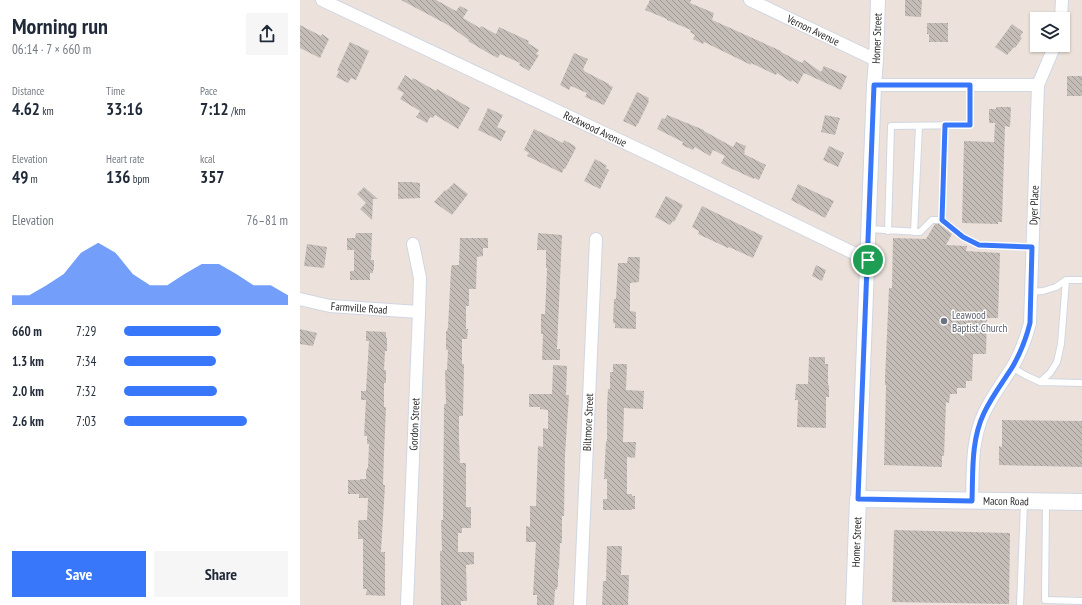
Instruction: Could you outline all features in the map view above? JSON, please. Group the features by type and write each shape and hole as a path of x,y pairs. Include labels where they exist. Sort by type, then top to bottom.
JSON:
{"main road":[{"name":"Macon Road","path":"858,499 1082,502"},
{"name":"Homer Street","path":"854,605 858,499"}],"street":[{"name":"Rockwood Avenue","path":"322,0 868,260"},
{"name":"Vernon Avenue","path":"750,0 876,60"},
{"name":"Homer Street","path":"858,499 878,0"},
{"path":"1061,12 1062,0"},
{"name":"Dyer Place","path":"972,501 973,456 978,428 991,398 1021,351 1030,323 1038,85 1052,52"},
{"path":"874,85 1038,85"},
{"name":"Biltmore Street","path":"580,605 596,239"},
{"name":"Gordon Street","path":"407,605 420,278 413,244"},
{"name":"Farmville Road","path":"300,300 330,306 419,312"}],"lane":[{"path":"888,231 891,126 970,125 970,85"},
{"path":"942,220 945,125"},
{"path":"914,232 919,126"},
{"path":"869,230 920,232 932,220 942,220 963,237 979,245 1032,247"},
{"path":"1040,382 1050,373 1057,362 1061,344 1066,280"},
{"path":"1031,292 1043,291 1056,287 1066,280 1082,280"},
{"path":"1012,366 1025,375 1040,382 1082,383"},
{"path":"1020,605 1024,501"},
{"path":"1046,502 1045,600 1082,601"}],"building":[{"path":"401,0 436,0 456,11 460,6 468,10 463,18 480,28 481,26 496,34 499,27 529,41 528,43 539,50 536,54 539,55 529,71 519,65 520,63 500,54 498,58 490,54 468,41 469,40 448,25"},
{"path":"650,0 691,0 690,3 714,13 712,20 781,51 802,63 804,60 821,72 824,66 847,76 841,90 804,73 798,84 792,80 791,82 777,73 776,75 751,63 751,65 704,42 703,44 693,39 695,35 690,32 691,30 645,10"},
{"path":"905,0 922,0 921,17 905,16"},
{"path":"927,23 948,23 948,42 929,42"},
{"path":"1012,24 1023,32 1020,37 1022,38 1015,48 1014,47 1007,55 995,47"},
{"path":"300,25 321,36 322,34 329,39 320,58 300,48"},
{"path":"350,42 369,51 356,80 351,78 348,83 336,77 339,71 337,71 339,66"},
{"path":"574,53 588,59 583,69 584,71 613,87 604,105 585,97 587,93 571,86 569,90 560,85"},
{"path":"405,75 412,80 413,78 436,91 437,89 470,108 458,129 435,115 433,118 430,117 427,123 416,117 420,111 400,99 404,93 397,89"},
{"path":"1067,76 1082,76 1082,96 1067,96"},
{"path":"637,92 649,98 649,101 636,127 623,121"},
{"path":"996,107 1011,107 1010,127 1005,126 1002,222 998,222 998,224 962,223 964,141 994,142 995,123 989,123 989,109 996,109"},
{"path":"488,108 503,115 497,127 506,131 501,141 478,130"},
{"path":"667,115 704,130 733,147 736,142 746,146 744,154 766,165 759,180 721,163 725,156 713,150 710,156 695,147 693,150 682,145 683,142 657,129 662,118 665,119"},
{"path":"825,115 840,118 835,135 821,132"},
{"path":"534,129 563,143 564,140 575,146 576,148 562,173 527,156 529,153 524,150"},
{"path":"829,146 844,153 838,167 823,160"},
{"path":"595,159 606,165 607,166 605,168 609,170 600,189 584,181"},
{"path":"398,182 420,183 420,198 398,199"},
{"path":"454,183 468,194 452,215 434,202"},
{"path":"798,184 834,201 825,218 791,200"},
{"path":"364,187 378,199 373,199 372,220 360,209 366,203 357,194"},
{"path":"666,196 683,205 674,222 673,221 670,225 655,217"},
{"path":"702,206 763,236 753,258 698,234 699,231 692,227"},
{"path":"935,224 939,224 952,234 946,245 967,246 966,251 1000,253 998,318 987,318 986,354 973,354 972,381 966,381 966,388 957,388 957,394 950,394 949,403 946,402 944,456 942,456 942,467 884,465 885,379 889,288 892,288 893,238 926,239"},
{"path":"356,233 372,233 371,260 374,260 374,270 373,273 370,273 370,280 350,280 350,271 354,271 354,250 347,250 347,238 355,238"},
{"path":"538,233 562,235 557,349 560,349 560,360 542,360 543,334 541,334 541,314 545,314 547,268 546,250 537,250"},
{"path":"460,238 488,238 488,248 483,248 483,256 477,257 476,289 469,289 469,306 466,306 466,329 468,329 467,339 462,339 462,364 464,364 463,416 459,416 460,463 466,463 466,507 471,507 471,528 462,528 462,533 458,533 458,552 474,552 474,564 466,565 467,601 461,601 461,605 441,605 440,551 442,551 441,520 443,520 444,404 446,404 445,370 447,370 448,350 446,350 446,331 448,327 451,269 452,265 459,265"},
{"path":"307,244 327,247 324,268 304,266"},
{"path":"628,257 640,257 639,282 630,283 630,311 636,312 636,329 615,328 615,323 613,323 618,263 627,263"},
{"path":"816,265 826,270 822,281 812,276"},
{"path":"300,329 317,333 313,346 300,344"},
{"path":"366,331 386,332 387,338 387,351 385,351 384,370 386,370 386,383 384,383 384,407 386,407 383,485 385,485 381,552 385,552 385,596 366,595 367,589 363,589 363,539 358,539 358,522 359,520 367,520 368,498 359,498 359,494 348,494 348,480 366,479 366,470 368,468 369,444 367,444 367,436 364,436 366,400 361,400 361,391 366,391 369,341 366,341"},
{"path":"809,357 825,357 825,364 828,364 829,397 826,397 826,428 797,427 798,400 795,400 796,384 808,384"},
{"path":"613,364 627,364 626,390 644,391 643,409 624,408 623,442 636,442 635,458 627,457 627,494 632,494 632,496 635,496 635,509 632,510 603,510 603,499 607,499 607,479 604,479 607,441 608,389 610,389 610,372 613,372"},
{"path":"553,365 567,366 566,395 569,395 565,455 564,516 562,516 562,543 560,543 558,587 557,590 555,589 554,605 537,605 537,595 533,595 536,542 526,542 526,526 530,527 530,506 536,506 538,446 543,447 543,428 548,429 548,410 540,409 540,407 529,407 529,394 552,394"},
{"path":"1002,420 1082,421 1082,467 999,465 999,446 1002,447"},
{"path":"894,530 1010,533 1009,604 892,602"},
{"path":"607,546 622,546 621,575 629,575 628,605 602,605 603,581 606,581"}],"place":[{"name":"Leawood Baptist Church","path":"944,321"}],"route":[{"path":"874,85 970,85 970,125 945,125 942,220 963,237 979,245 1032,247 1030,323 1021,351 991,398 978,428 973,456 972,501 858,499 868,260 874,85"}]}
